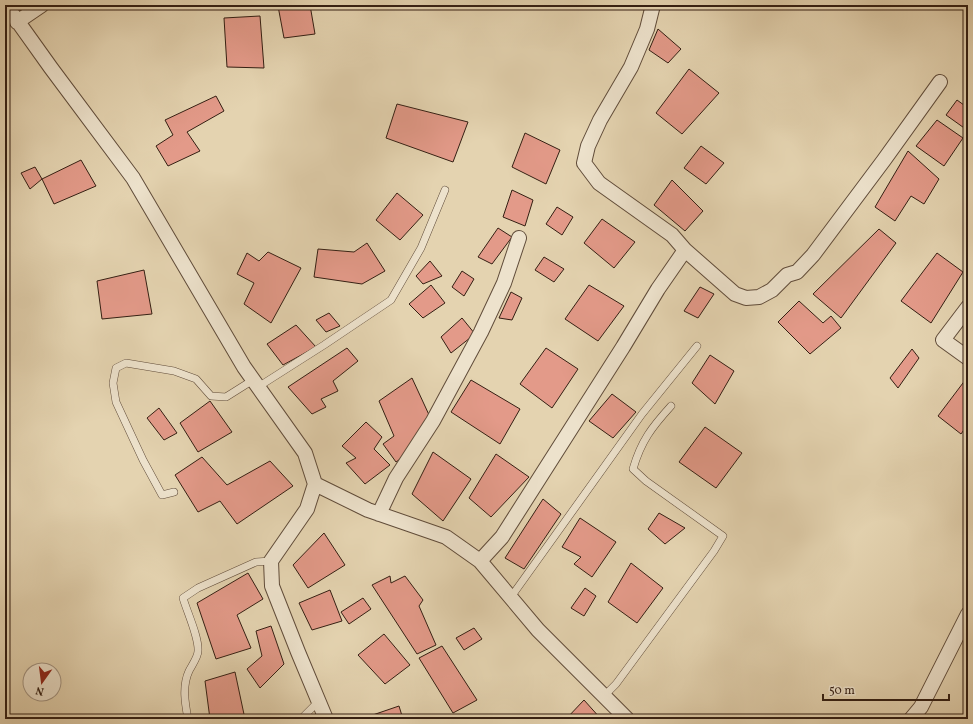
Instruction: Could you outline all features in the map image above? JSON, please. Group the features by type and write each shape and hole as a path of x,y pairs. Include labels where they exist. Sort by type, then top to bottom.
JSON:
{"street":[{"path":"6,5 132,178 244,367 305,453 315,484 307,508 271,561 272,586 326,719"},
{"path":"17,22 42,5"},
{"path":"653,5 647,29 631,67 600,120 588,146 584,163 599,183 672,235 685,250 735,294 746,298 759,297 772,290 787,275 797,272 813,256 940,82"},
{"path":"379,514 396,478 433,421 481,332 504,283 519,238"},
{"path":"480,560 502,537 623,347 658,289 685,250"},
{"path":"968,307 943,340 968,358"},
{"path":"315,484 368,510 446,537 480,560 538,630 627,719"},
{"path":"916,718 968,614"}],"lane":[{"path":"174,492 162,495 116,402 114,383 116,368 126,363 174,371 196,379 211,396 226,397 324,346 391,300 421,248 445,190"},
{"path":"511,597 642,414 697,346"},
{"path":"604,696 616,684 714,551 723,536 646,481 633,469 643,442 652,426 671,406"},
{"path":"188,719 185,707 184,687 189,672 199,652 195,634 183,598 198,588 256,562 271,561"},
{"path":"301,719 319,701"}],"building":[{"path":"310,5 315,34 284,38 278,6"},
{"path":"260,16 264,68 227,67 224,18"},
{"path":"658,29 681,49 668,63 649,50"},
{"path":"689,69 719,93 682,134 656,113"},
{"path":"216,96 224,111 187,132 200,151 168,166 156,146 173,135 165,120"},
{"path":"957,100 968,108 967,130 946,115"},
{"path":"397,104 468,122 453,162 386,138"},
{"path":"937,120 963,138 944,166 916,146"},
{"path":"525,133 560,150 546,184 512,167"},
{"path":"701,146 724,163 706,184 684,168"},
{"path":"908,151 939,179 924,204 911,196 895,221 875,207"},
{"path":"81,160 96,186 54,204 42,179"},
{"path":"35,167 42,179 30,189 21,173"},
{"path":"672,180 703,211 685,231 654,205"},
{"path":"512,190 533,200 525,226 503,217"},
{"path":"397,193 423,215 400,240 376,220"},
{"path":"557,207 573,217 562,235 546,224"},
{"path":"602,219 635,242 614,268 584,243"},
{"path":"498,228 512,237 492,264 478,257"},
{"path":"879,229 896,243 841,318 813,294"},
{"path":"367,243 385,271 362,284 314,277 318,249 354,252"},
{"path":"268,252 301,268 271,323 244,304 254,283 237,274 247,253 259,261"},
{"path":"937,253 963,272 931,323 901,301"},
{"path":"544,257 564,269 554,282 535,270"},
{"path":"430,261 442,276 423,284 416,276"},
{"path":"144,270 152,314 102,319 97,281"},
{"path":"462,271 474,279 464,296 452,287"},
{"path":"431,285 445,303 423,318 409,304"},
{"path":"589,285 624,306 598,341 565,319"},
{"path":"700,287 714,294 698,318 684,311"},
{"path":"511,292 522,298 512,320 499,318"},
{"path":"799,301 823,323 831,316 841,328 810,354 778,322"},
{"path":"329,313 340,326 326,332 316,320"},
{"path":"462,318 475,334 451,353 441,337"},
{"path":"296,325 316,347 283,365 267,344"},
{"path":"347,348 358,361 333,381 338,391 321,399 326,407 312,414 288,387"},
{"path":"546,348 578,369 552,408 520,384"},
{"path":"912,349 919,358 898,388 890,378"},
{"path":"710,355 734,371 715,404 692,383"},
{"path":"412,378 430,417 406,455 396,462 383,444 394,436 379,401"},
{"path":"966,379 968,380 968,424 961,434 938,416"},
{"path":"471,380 520,409 500,444 451,412"},
{"path":"612,394 636,412 613,438 589,421"},
{"path":"210,401 232,432 198,452 180,423"},
{"path":"159,408 177,433 164,440 147,418"},
{"path":"366,422 382,437 374,449 390,465 365,484 346,463 356,458 342,446"},
{"path":"705,427 742,453 716,488 679,462"},
{"path":"433,452 471,479 443,521 412,494"},
{"path":"496,454 529,477 491,517 469,498"},
{"path":"202,457 227,485 270,461 293,486 237,524 220,501 198,512 175,475"},
{"path":"543,499 561,514 524,569 505,558"},
{"path":"659,513 685,528 665,544 648,529"},
{"path":"580,518 616,542 592,577 574,564 581,557 562,547"},
{"path":"324,533 345,565 308,588 293,565"},
{"path":"631,563 663,588 637,623 608,602"},
{"path":"248,573 263,599 237,615 251,648 216,659 197,603"},
{"path":"390,576 391,583 405,576 423,600 419,606 436,645 417,654 372,585"},
{"path":"585,588 596,596 584,616 571,608"},
{"path":"330,590 342,621 312,630 299,603"},
{"path":"363,598 371,609 349,624 341,612"},
{"path":"271,626 284,664 260,688 247,669 262,656 256,631"},
{"path":"474,628 482,639 464,650 456,638"},
{"path":"384,634 410,665 385,684 358,655"},
{"path":"442,646 477,700 453,713 419,658"},
{"path":"235,672 245,719 210,719 205,681"},
{"path":"584,700 601,719 566,719"},
{"path":"399,706 403,719 361,719"}]}
